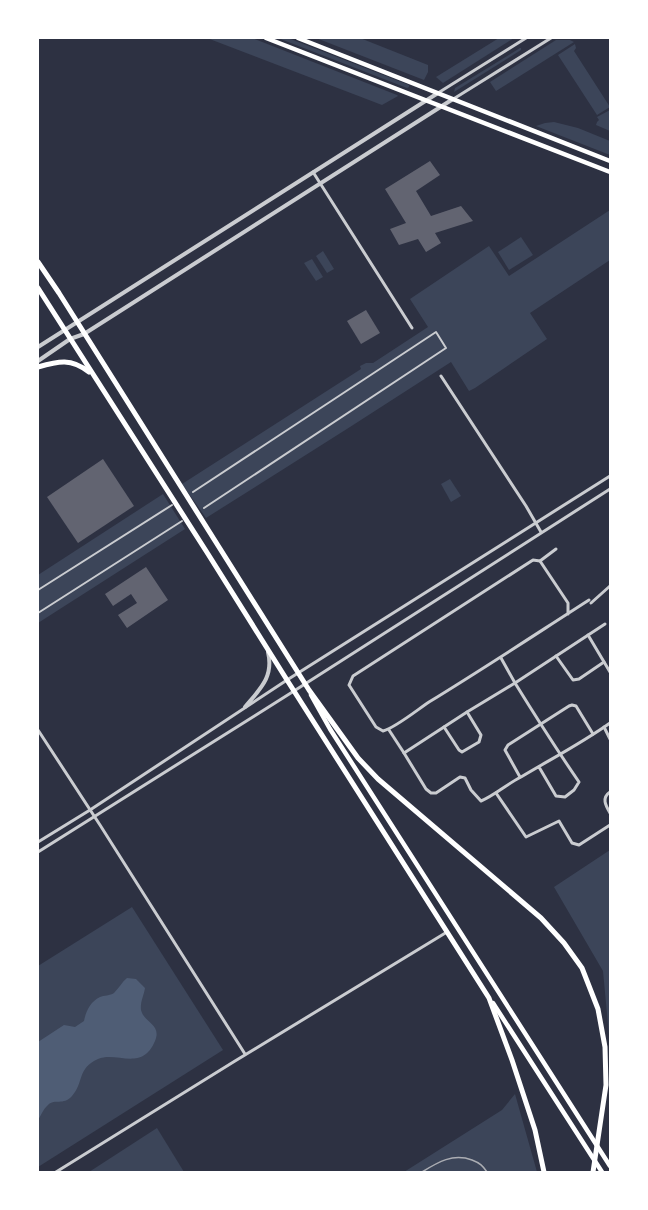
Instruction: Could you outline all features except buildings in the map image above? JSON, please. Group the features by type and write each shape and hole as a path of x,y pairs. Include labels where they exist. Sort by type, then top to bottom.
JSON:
{"highway":[{"path":"38,262 304,683 358,758 376,777 541,918 564,943 582,968 598,1009 605,1047 606,1085 593,1173"},
{"path":"38,288 489,998 536,1130 544,1173"},
{"path":"38,367 60,362 73,363 82,366 94,376"}],"main road":[{"path":"266,38 610,172"},
{"path":"298,38 610,161"},
{"path":"309,690 330,729 610,1166"},
{"path":"489,998 602,1173"}],"street":[{"path":"38,347 526,38"},
{"path":"38,361 550,38"},
{"path":"313,172 412,328"},
{"path":"194,492 436,332 446,348 204,508"},
{"path":"441,376 541,532"},
{"path":"38,842 287,680 610,476"},
{"path":"38,852 610,489"},
{"path":"38,590 172,505"},
{"path":"38,613 183,521"},
{"path":"556,549 540,561 533,560 353,676 350,685 376,727 382,731 388,730 610,586"},
{"path":"540,561 568,603 568,614"},
{"path":"404,753 605,624"},
{"path":"588,635 610,672"},
{"path":"245,707 261,687 269,672 270,661 267,648"},
{"path":"556,656 573,680 579,679 604,662"},
{"path":"501,658 540,725 579,782 574,790 565,797 556,796 539,767"},
{"path":"520,777 505,750 508,745 569,706 576,706 593,734"},
{"path":"444,727 462,752 479,742 481,735 468,712"},
{"path":"388,730 426,789 431,793 436,793 460,777 465,778 471,790 481,801 610,723"},
{"path":"604,727 610,739"},
{"path":"38,730 245,1054"},
{"path":"610,792 605,799 610,813"},
{"path":"496,793 526,837 559,821 572,843 579,845 610,825"},
{"path":"56,1173 245,1054 447,932"}],"shaded area":[{"path":"207,38 252,38 398,96 382,105"},
{"path":"278,38 288,38 409,85 409,87 407,88"},
{"path":"316,38 360,38 428,65 428,72 424,80"},
{"path":"499,38 514,38 443,83 436,77"},
{"path":"556,40 574,42 496,91 490,82"},
{"path":"575,44 574,51 610,107 597,115 558,55"},
{"path":"520,48 521,50 454,92 455,88"},
{"path":"610,110 610,131 596,125 599,120 597,117"},
{"path":"554,122 578,128 610,141 610,155 536,126"},
{"path":"610,210 610,260 530,313 547,339 475,388 469,391 451,362 206,518 182,484 361,369 360,366 373,363 428,327 410,299 489,246 509,276"},
{"path":"521,237 533,255 509,270 498,252"},
{"path":"323,251 334,269 327,273 316,256"},
{"path":"312,259 323,277 316,281 304,263"},
{"path":"450,479 461,496 451,502 441,484"},
{"path":"163,494 185,529 38,623 38,575"},
{"path":"610,850 610,1046 603,971 554,887"},
{"path":"132,907 223,1050 38,1167 38,966"},
{"path":"127,978 136,979 145,988 141,1010 157,1035 150,1050 136,1058 105,1057 91,1063 84,1071 72,1096 65,1101 51,1103 38,1120 38,1042 64,1025 75,1027 84,1021 87,1010 94,1001 114,993"},
{"path":"515,1094 537,1172 404,1172 502,1110"},
{"path":"157,1128 184,1172 89,1172"}],"railway":[{"path":"422,1172 452,1158 472,1160 483,1166 487,1172"}]}
